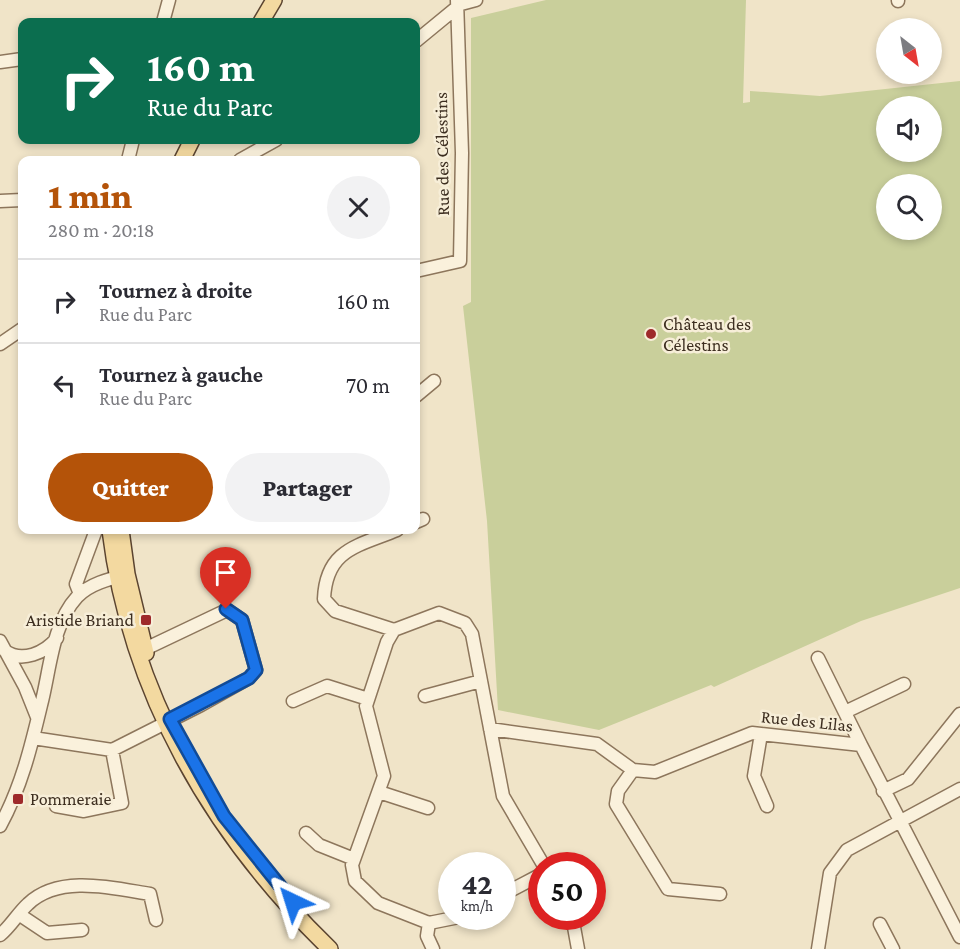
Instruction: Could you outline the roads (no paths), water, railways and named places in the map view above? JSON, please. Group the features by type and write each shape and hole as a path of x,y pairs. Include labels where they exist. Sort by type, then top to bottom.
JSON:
{"main road":[{"path":"263,18 274,0"},
{"path":"269,18 280,0"},
{"path":"111,534 167,721 238,835 276,883 337,949"},
{"path":"121,534 122,576 128,629 167,721 197,781 238,845 278,894 330,949"}],"street":[{"path":"164,18 169,0"},
{"path":"420,37 457,4 476,0"},
{"name":"Rue des Célestins","path":"420,270 460,261 462,153 457,4"},
{"path":"0,62 18,60"},
{"path":"247,156 269,144"},
{"path":"0,201 18,200"},
{"path":"0,344 18,333"},
{"path":"420,393 434,381"},
{"path":"80,594 76,584 95,534"},
{"path":"387,534 349,549 335,560 325,588 324,599 335,611 394,630 439,614 465,623 472,634 503,796 536,852"},
{"path":"0,826 15,797 66,612 80,594 89,587 122,576"},
{"path":"33,738 112,750 249,678 256,670 242,620 226,609 145,649"},
{"path":"394,630 387,642 366,706 384,776 352,865 355,880 378,903 429,923 438,921"},
{"path":"12,654 46,649 58,637"},
{"path":"12,654 16,670 37,717"},
{"path":"12,654 42,661 47,676"},
{"path":"818,658 861,745"},
{"path":"25,687 35,691 47,676"},
{"path":"425,696 481,681"},
{"path":"845,712 904,684"},
{"path":"292,701 327,686 368,699"},
{"path":"883,791 908,779 960,714"},
{"path":"490,729 597,744 633,770 618,791 616,804 668,889 720,894"},
{"name":"Rue des Lilas","path":"633,770 656,772 752,733 861,745 960,937"},
{"path":"761,734 754,776 767,806"},
{"path":"56,806 84,811 122,803 112,750"},
{"path":"818,949 830,873 851,846 960,789"},
{"path":"379,792 428,808"},
{"path":"306,833 320,845 354,859"},
{"path":"0,935 38,897 55,890 89,885 150,894 156,920"},
{"path":"20,915 47,933 82,930"},
{"path":"429,923 426,936 433,949"},
{"path":"880,924 893,949"},
{"path":"575,930 578,949"}],"place":[{"name":"Château des Célestins","path":"651,334"},
{"name":"Aristide Briand","path":"146,620"},
{"name":"Pommeraie","path":"18,799"}]}
